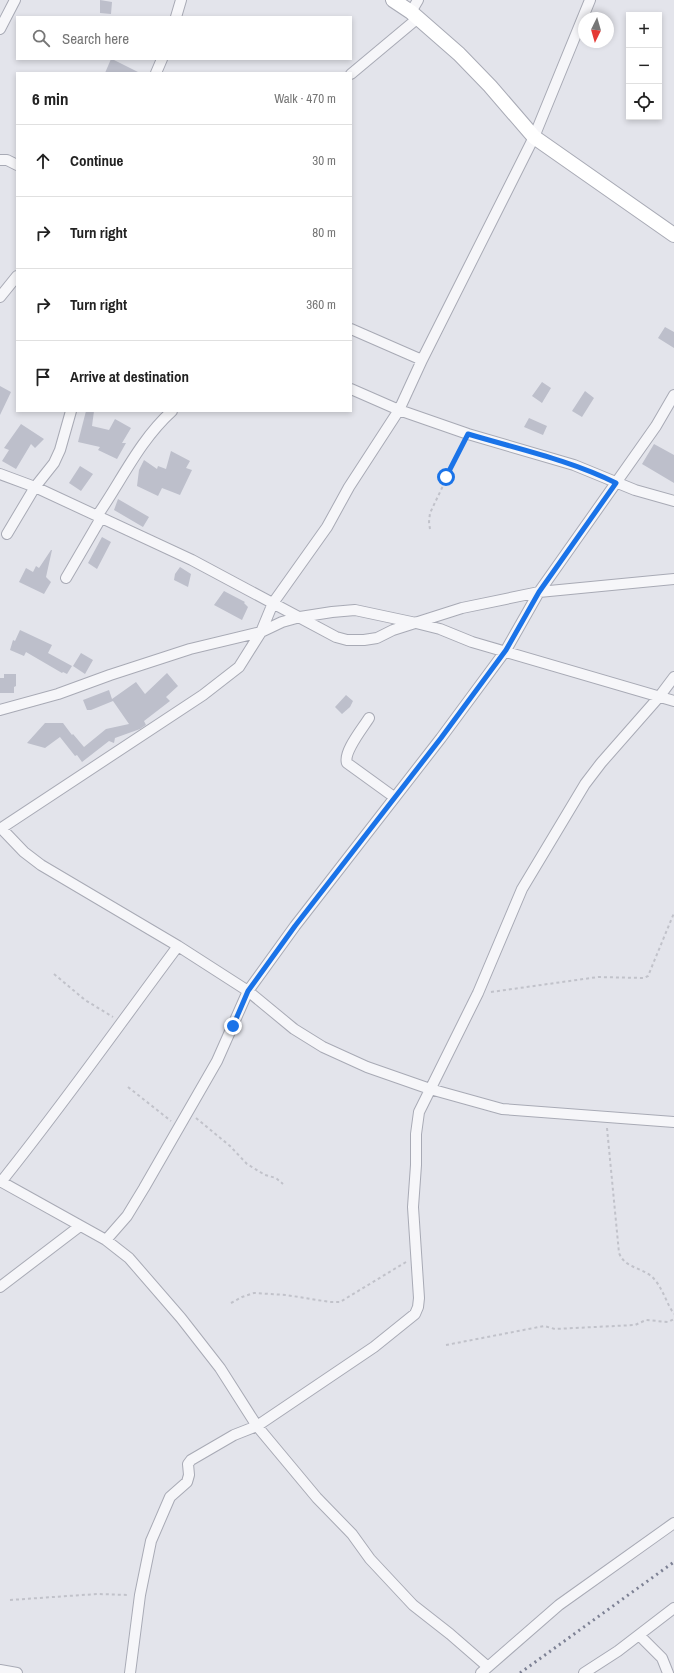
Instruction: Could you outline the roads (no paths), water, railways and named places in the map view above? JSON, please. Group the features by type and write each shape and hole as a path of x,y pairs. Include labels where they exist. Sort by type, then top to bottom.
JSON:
{"street":[{"path":"0,29 15,0"},
{"path":"176,16 181,0"},
{"path":"393,0 416,10 490,86 534,137 674,235"},
{"path":"590,0 534,137 422,360 399,410 349,488 327,527 273,603 261,632 239,667 203,695 152,730 1,828 24,852 41,865 178,946 248,991 294,1029 323,1047 367,1067 430,1089 502,1109 674,1122"},
{"path":"352,73 416,10"},
{"path":"156,72 162,60"},
{"path":"0,160 7,160 16,164"},
{"path":"0,297 16,277"},
{"path":"352,329 422,360"},
{"path":"352,389 399,410 468,434 574,465 616,483 674,502"},
{"path":"106,1240 127,1216 134,1205 217,1061 248,991 295,926 441,738 506,650 539,592 656,426 674,395"},
{"path":"7,534 35,487 54,463 60,450 71,412"},
{"path":"66,578 99,517 147,437 171,412"},
{"path":"0,474 35,487 192,560 336,637 347,640 377,638 462,608 539,592 674,579"},
{"path":"0,710 58,694 110,675 190,649 261,632 282,622 300,617 355,610 440,629 472,642 506,650 674,701"},
{"path":"130,1673 140,1595 150,1541 170,1497 187,1482 190,1475 188,1464 191,1460 234,1435 257,1426 374,1347 415,1314 418,1307 419,1298 413,1207 416,1165 416,1129 419,1112 478,994 522,889 585,784 601,763 659,697 674,676"},
{"path":"370,718 345,758 347,763 394,797"},
{"path":"178,946 58,1110 1,1182 106,1240 129,1258 181,1318 220,1368 257,1426 317,1498 352,1534 370,1559 395,1588 413,1605 450,1634 484,1670 560,1605 674,1523"},
{"path":"0,1287 80,1226"},
{"path":"584,1673 639,1635 674,1608"},
{"path":"639,1635 662,1658 668,1673"},
{"path":"0,1670 17,1673"}],"railway":[{"path":"520,1673 674,1562"}]}
